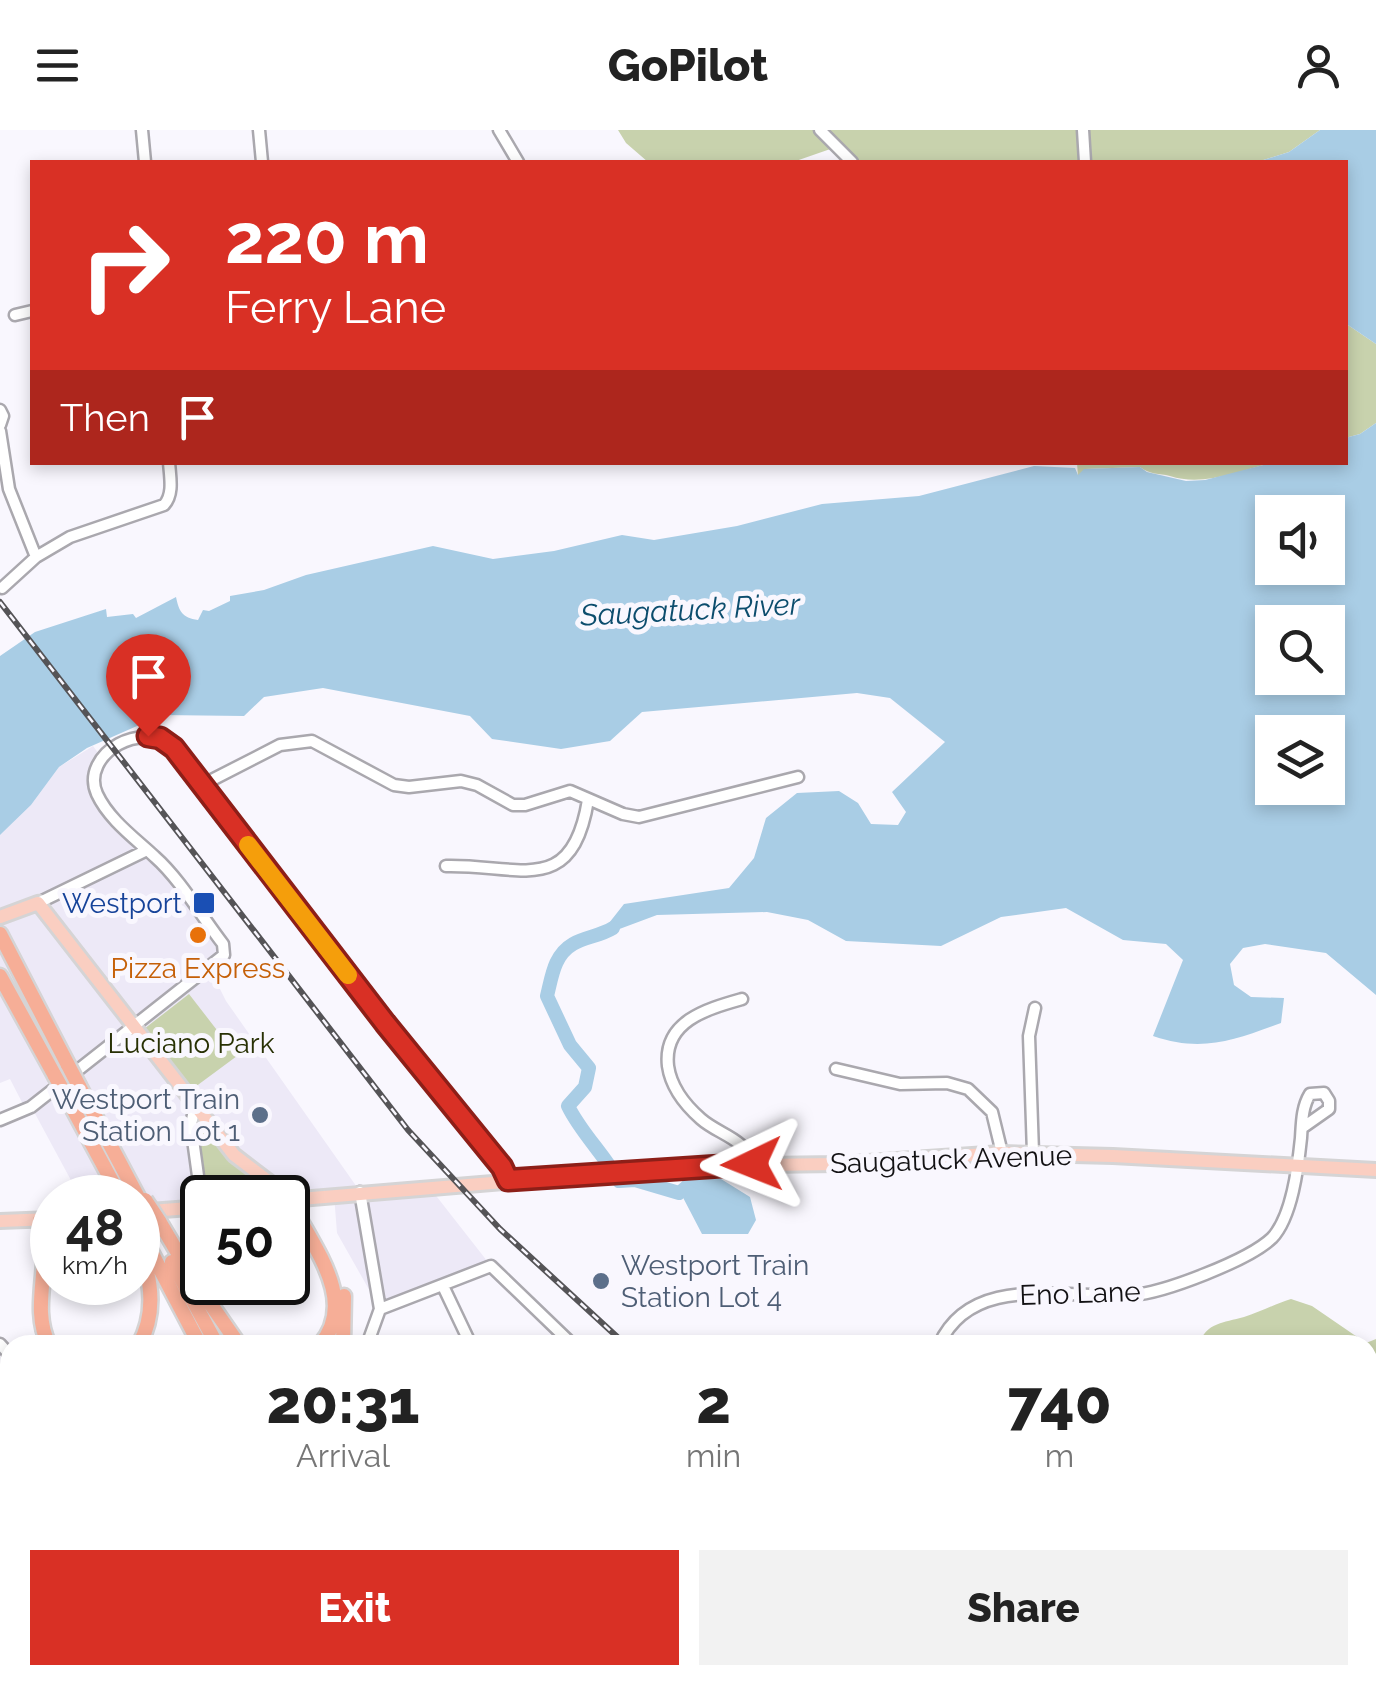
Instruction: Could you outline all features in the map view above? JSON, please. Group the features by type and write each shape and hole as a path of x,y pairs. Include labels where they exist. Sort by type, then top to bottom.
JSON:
{"highway":[{"path":"0,934 80,1086 114,1175"},
{"path":"0,976 66,1096 120,1175"},
{"path":"310,1227 342,1289 344,1335"},
{"path":"160,1237 233,1335"},
{"path":"310,1240 336,1299 334,1324 327,1335"},
{"path":"160,1243 211,1335"},
{"path":"160,1249 196,1335"},
{"path":"33,1305 38,1335"},
{"path":"40,1305 46,1335"},
{"path":"144,1335 150,1305"}],"main road":[{"path":"0,917 38,903 234,1155 259,1175"},
{"name":"Saugatuck Avenue","path":"310,1198 615,1172 1034,1152 1376,1170"},
{"path":"0,1221 30,1220"}],"street":[{"path":"142,130 145,160"},
{"path":"260,130 262,160"},
{"path":"500,130 517,160"},
{"path":"820,130 850,160"},
{"path":"1082,130 1085,160"},
{"path":"15,315 30,311"},
{"path":"0,410 8,489 36,557"},
{"path":"2,588 36,557 92,527 164,505 169,499 169,465"},
{"path":"0,1120 32,1107 218,962 225,952 223,944 157,859 145,851 101,801 95,787 100,760 121,744 142,736 160,738 174,748 385,1023 502,1167 508,1180"},
{"path":"202,785 280,745 312,741 394,785 461,782 476,785 513,805 570,791 639,817 798,777"},
{"path":"446,866 500,872 551,866 564,860 574,848 588,800"},
{"path":"38,903 145,851"},
{"path":"742,999 704,1012 683,1025 669,1041 667,1060 670,1078 687,1104 702,1120 743,1145 752,1164"},
{"path":"1034,1152 1030,1036 1035,1008"},
{"path":"836,1070 900,1084 947,1083 968,1089 992,1112 1002,1153"},
{"path":"195,1105 191,1125 198,1175"},
{"name":"Eno Lane","path":"945,1335 962,1313 989,1298 1146,1294 1264,1245 1282,1227 1291,1200 1302,1128"},
{"path":"360,1192 380,1308 371,1335"},
{"path":"380,1308 490,1266 562,1335"},
{"path":"443,1286 466,1335"}],"shaded area":[{"path":"93,746 102,758 97,766 99,797 154,856 223,944 214,965 214,977 226,1001 359,1190 430,1188 491,1266 380,1309 337,1233 334,1195 310,1196 310,1175 180,1175 180,1209 160,1210 160,1175 68,1175 32,1108 26,1110 10,1079 0,1083 0,835 31,805 59,767"}],"green space":[{"path":"618,130 1320,130 1289,152 1263,160 852,160 839,146 799,160 646,160"},
{"path":"1348,325 1376,344 1376,423 1348,437"},
{"path":"1077,465 1264,465 1195,480 1151,473 1140,467 1085,469 1078,476"},
{"name":"Luciano Park","path":"189,994 237,1056 191,1090 144,1029"},
{"path":"201,1125 228,1158 250,1175 205,1175 198,1126"},
{"path":"1291,1299 1312,1306 1354,1335 1204,1335 1216,1325"}],"water":[{"path":"1320,130 1376,130 1376,344 1348,325 1348,160 1263,160 1289,152"},
{"name":"Saugatuck River","path":"1376,423 1376,995 1326,953 1265,944 1243,948 1230,964 1234,985 1251,997 1284,998 1281,1023 1248,1035 1203,1044 1153,1036 1183,960 1166,944 1123,940 1066,908 1001,917 941,946 846,941 808,920 767,912 657,915 598,937 624,904 729,888 754,858 766,818 797,793 839,791 858,803 871,824 898,825 906,812 892,792 945,742 890,698 857,693 642,712 610,741 561,749 492,739 470,716 323,688 264,697 244,716 162,715 87,748 59,767 31,805 0,835 0,656 35,632 106,609 107,617 133,614 136,618 176,597 182,613 198,620 203,610 230,601 230,596 433,546 493,559 554,551 622,535 654,540 737,526 822,504 919,496 1034,466 1075,468 1078,475 1084,469 1140,467 1186,481 1263,465 1348,465 1348,437"},
{"path":"686,1178 721,1179 750,1197 756,1220 748,1234 702,1234 677,1186"}],"waterway":[{"path":"613,928 567,949 550,981 547,996 570,1045 589,1068 585,1087 568,1106 619,1181 635,1180 679,1193"}],"railway":[{"path":"0,602 408,1130 500,1229 615,1335"}],"slow traffic":[{"path":"248,845 348,975"}],"place":[{"name":"Westport","path":"204,903"},
{"name":"Pizza Express","path":"198,935"},
{"name":"Westport Train Station Lot 1","path":"260,1115"},
{"name":"Westport Train Station Lot 4","path":"601,1281"}],"route":[{"path":"148,736 160,738 174,748 385,1023 502,1167 508,1180 752,1164"}]}
